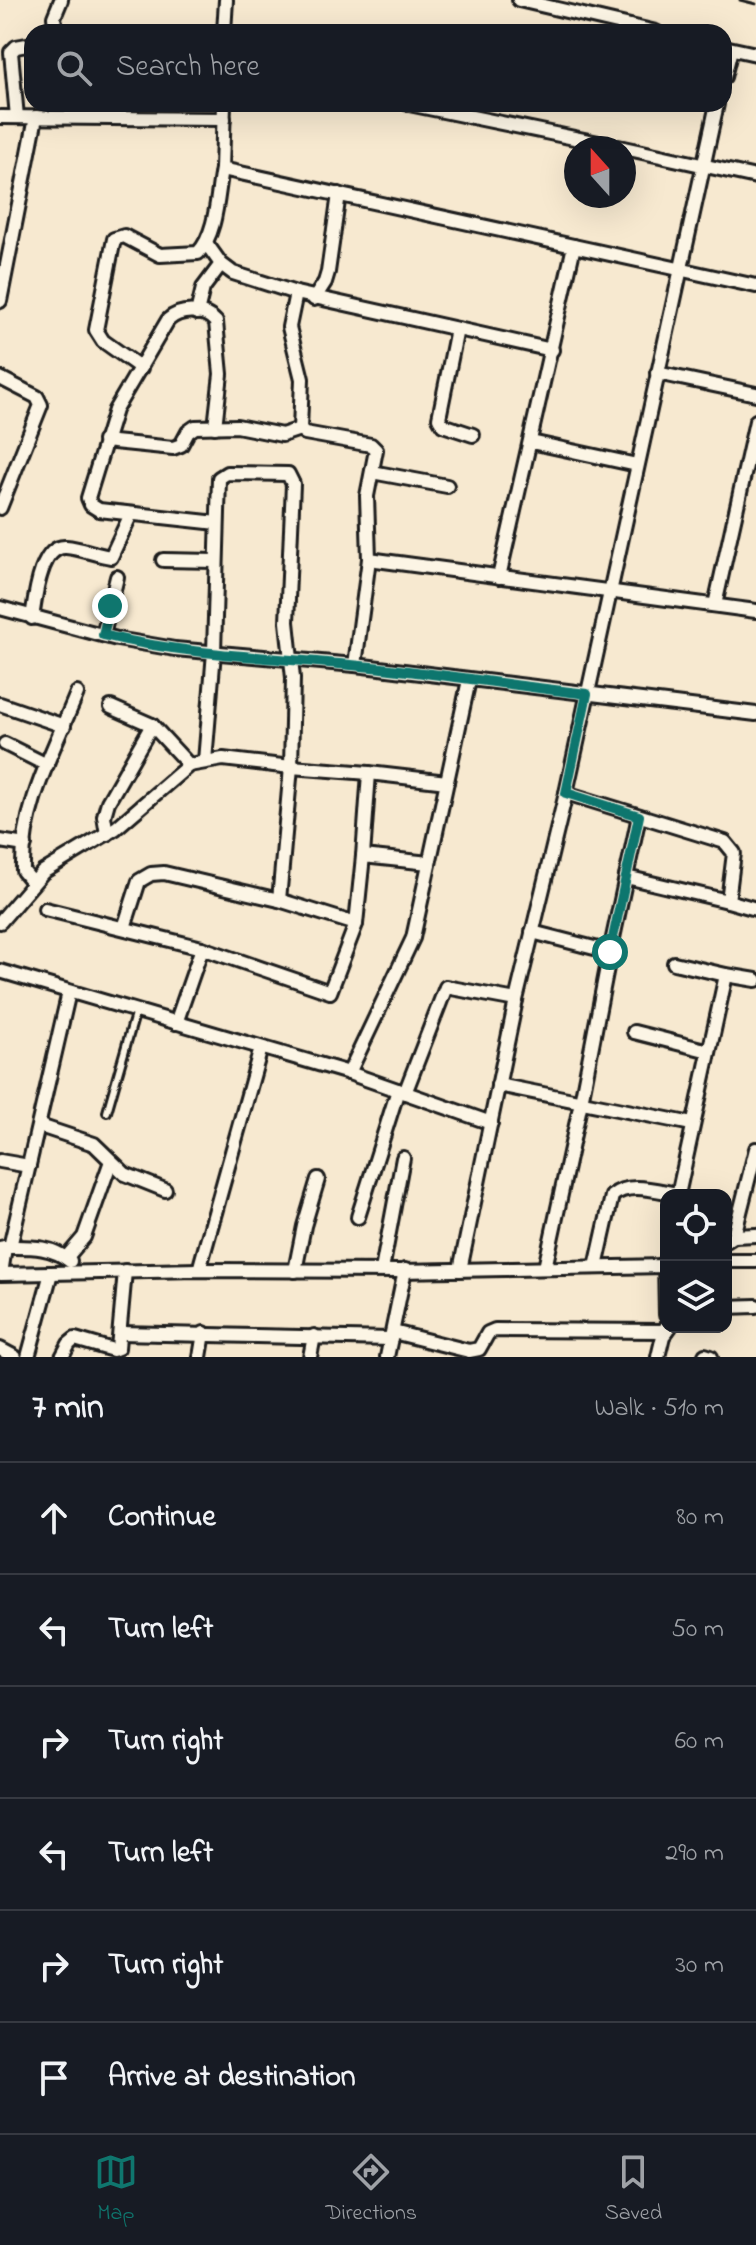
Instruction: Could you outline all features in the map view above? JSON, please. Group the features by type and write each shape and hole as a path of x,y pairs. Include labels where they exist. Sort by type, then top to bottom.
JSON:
{"street":[{"path":"55,24 54,17 61,0"},
{"path":"224,24 226,0"},
{"path":"519,0 622,24"},
{"path":"17,117 11,52 24,46"},
{"path":"732,49 756,54"},
{"path":"141,368 103,341 96,330 114,239 124,236 160,255 198,253 206,243 213,221 222,169 224,112"},
{"path":"448,112 565,136"},
{"path":"460,1270 516,1000 566,793 715,112"},
{"path":"0,117 224,119"},
{"path":"0,301 36,117"},
{"path":"636,150 756,177"},
{"path":"222,169 756,286"},
{"path":"314,299 328,272 339,194"},
{"path":"206,243 221,264 233,273 314,299 552,350"},
{"path":"499,577 574,246"},
{"path":"197,313 203,288 221,264"},
{"path":"296,293 289,335 302,379 300,429"},
{"path":"215,427 221,374 217,325 213,318 180,312 168,320 115,410 88,502 99,510 217,523"},
{"path":"457,329 439,418 443,425 473,435"},
{"path":"657,373 756,394"},
{"path":"0,378 37,397 41,405 0,508"},
{"path":"715,605 756,421"},
{"path":"104,441 173,448 181,445 191,429 237,426 282,435 300,429"},
{"path":"300,429 305,433 373,446 376,454 366,510 369,559 355,665"},
{"path":"531,442 637,465"},
{"path":"372,472 447,486"},
{"path":"205,761 214,652 218,481 223,474 284,474 291,477 287,622 291,660 291,767 279,900"},
{"path":"32,618 39,579 52,553 63,547 111,557 131,514"},
{"path":"369,559 756,611"},
{"path":"163,560 215,561"},
{"path":"103,635 117,577"},
{"path":"0,608 103,635 175,649 355,665 756,714"},
{"path":"349,1073 413,938 469,680"},
{"path":"32,882 23,871 34,798 77,693"},
{"path":"0,704 64,726"},
{"path":"111,707 152,725 189,765"},
{"path":"107,834 104,821 108,802 152,725"},
{"path":"5,744 47,765"},
{"path":"0,922 43,872 107,834 189,765 223,759 447,782"},
{"path":"45,909 202,948 330,992 356,924 369,773"},
{"path":"566,793 730,845 735,857 728,901"},
{"path":"545,1268 639,816"},
{"path":"0,841 25,845"},
{"path":"363,856 429,863"},
{"path":"124,928 136,886 151,874 171,874 279,900 356,924"},
{"path":"626,877 756,909"},
{"path":"532,932 610,952"},
{"path":"176,1023 202,948"},
{"path":"674,963 756,980"},
{"path":"0,971 349,1073 491,1123"},
{"path":"679,1189 726,975"},
{"path":"358,1217 402,1092 446,987 516,1000"},
{"path":"69,992 40,1126 5,1247 1,1279 51,1273 125,1271 460,1270 660,1263"},
{"path":"634,1032 709,1051"},
{"path":"199,1270 261,1048"},
{"path":"498,1085 692,1124"},
{"path":"40,1126 94,1144 125,1174 165,1190"},
{"path":"732,1231 756,1149"},
{"path":"382,1270 403,1158"},
{"path":"0,1161 29,1166"},
{"path":"66,1258 84,1237 111,1161"},
{"path":"295,1271 318,1179"},
{"path":"596,1267 612,1196 618,1191 632,1188 660,1192"},
{"path":"732,1238 756,1235"},
{"path":"5,1247 41,1247 66,1258 82,1273"},
{"path":"732,1261 756,1261"},
{"path":"387,1357 405,1270"},
{"path":"62,1357 75,1339 116,1349 119,1345 125,1271"},
{"path":"28,1357 51,1273"},
{"path":"732,1307 756,1306"},
{"path":"120,1333 392,1335 469,1351 485,1351 488,1333 495,1330 660,1328"},
{"path":"200,1357 204,1333"},
{"path":"658,1357 666,1333"},
{"path":"310,1357 314,1336"},
{"path":"0,1349 15,1357"}],"lane":[{"path":"107,1112 136,1011"}],"railway":[{"path":"740,0 756,4"}],"route":[{"path":"110,606 103,635 117,639 175,649 355,665 587,694 566,793 639,816 610,952"}]}
